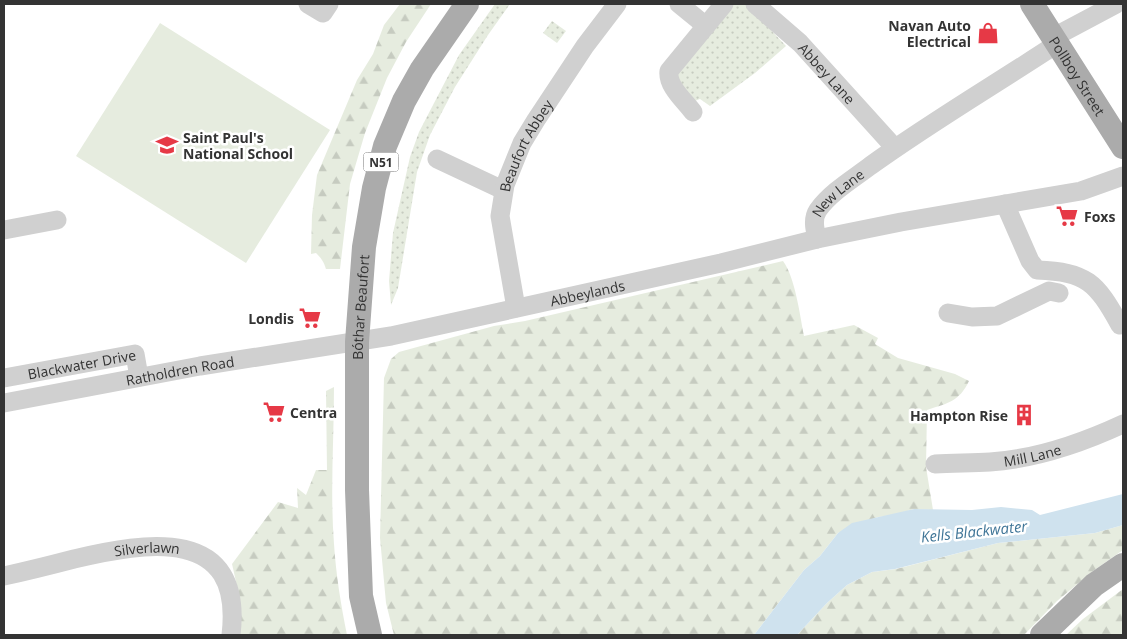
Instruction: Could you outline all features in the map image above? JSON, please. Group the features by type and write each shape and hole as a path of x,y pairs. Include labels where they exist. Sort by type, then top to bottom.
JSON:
{"main road":[{"name":"Bóthar Beaufort","path":"370,635 361,596 357,490 357,342 364,247 374,188 385,146 404,100 422,69 467,4"},
{"name":"Pollboy Street","path":"1032,4 1123,147"},
{"path":"1042,635 1094,585 1123,565"}],"street":[{"name":"Beaufort Abbey","path":"516,308 500,216 504,190 522,143 585,46 617,4"},
{"path":"679,4 706,26"},
{"path":"692,112 668,77 669,71 724,4"},
{"name":"Abbey Lane","path":"755,4 800,43 894,148"},
{"name":"New Lane","path":"1116,4 1056,40 894,148 846,184 817,211 814,223 816,239 900,222 1081,191 1123,191"},
{"path":"437,159 504,190"},
{"name":"New Lane","path":"1081,191 1123,176"},
{"path":"1005,204 1037,270 1072,273 1089,282 1106,299 1120,325"},
{"path":"4,230 57,220"},
{"name":"Abbeylands","path":"357,342 721,264 816,239"},
{"path":"948,313 972,317 997,316 1050,294 1033,283 1033,265"},
{"name":"Ratholdren Road","path":"4,403 247,358 357,342"},
{"name":"Blackwater Drive","path":"4,378 135,354 139,377"},
{"name":"Mill Lane","path":"935,464 990,462 1024,458 1068,446 1123,424"},
{"name":"Silverlawn","path":"4,576 124,548 174,546 196,553 213,563 224,580 232,598 233,617 231,635"}],"green space":[{"path":"400,4 431,4 406,42 387,78 365,133 350,184 340,269 326,269 316,253 311,254 312,215 317,175 357,80 373,54 384,25"},
{"path":"495,4 510,4 455,87 430,135 417,172 398,288 391,305 389,281 393,233 410,157 419,132 459,55"},
{"path":"734,4 746,4 786,46 755,73 710,106 700,99 692,102 676,74"},
{"path":"552,21 566,31 557,43 543,33"},
{"path":"160,23 330,130 246,263 76,156"},
{"path":"783,261 794,286 804,336 854,325 878,338 875,344 898,358 955,374 969,381 957,398 927,410 926,467 933,510 914,509 891,516 878,517 838,533 820,556 804,570 754,635 394,635 386,603 380,538 384,378 391,359 399,352 494,326 525,321"},
{"path":"334,387 333,524 337,579 347,635 238,635 239,600 232,564 278,502 298,508 297,488 306,495 316,470 327,470 326,391"},
{"path":"1123,525 1123,550 1093,571 1057,601 1024,635 797,635 847,585 872,572 896,569 998,543 1095,533"},
{"path":"1123,589 1123,635 1066,635 1083,619"}],"water":[{"name":"Kells Blackwater","path":"1123,494 1123,525 1095,533 998,543 895,569 872,572 847,585 797,635 754,635 804,570 820,556 838,533 852,523 914,509 972,510 1001,507 1032,510 1040,515"}],"place":[{"name":"Navan Auto Electrical","path":"988,33"},
{"name":"Saint Paul's National School","path":"167,145"},
{"name":"Foxs","path":"1067,216"},
{"name":"Londis","path":"310,318"},
{"name":"Centra","path":"274,412"},
{"name":"Hampton Rise","path":"1024,415"}]}
